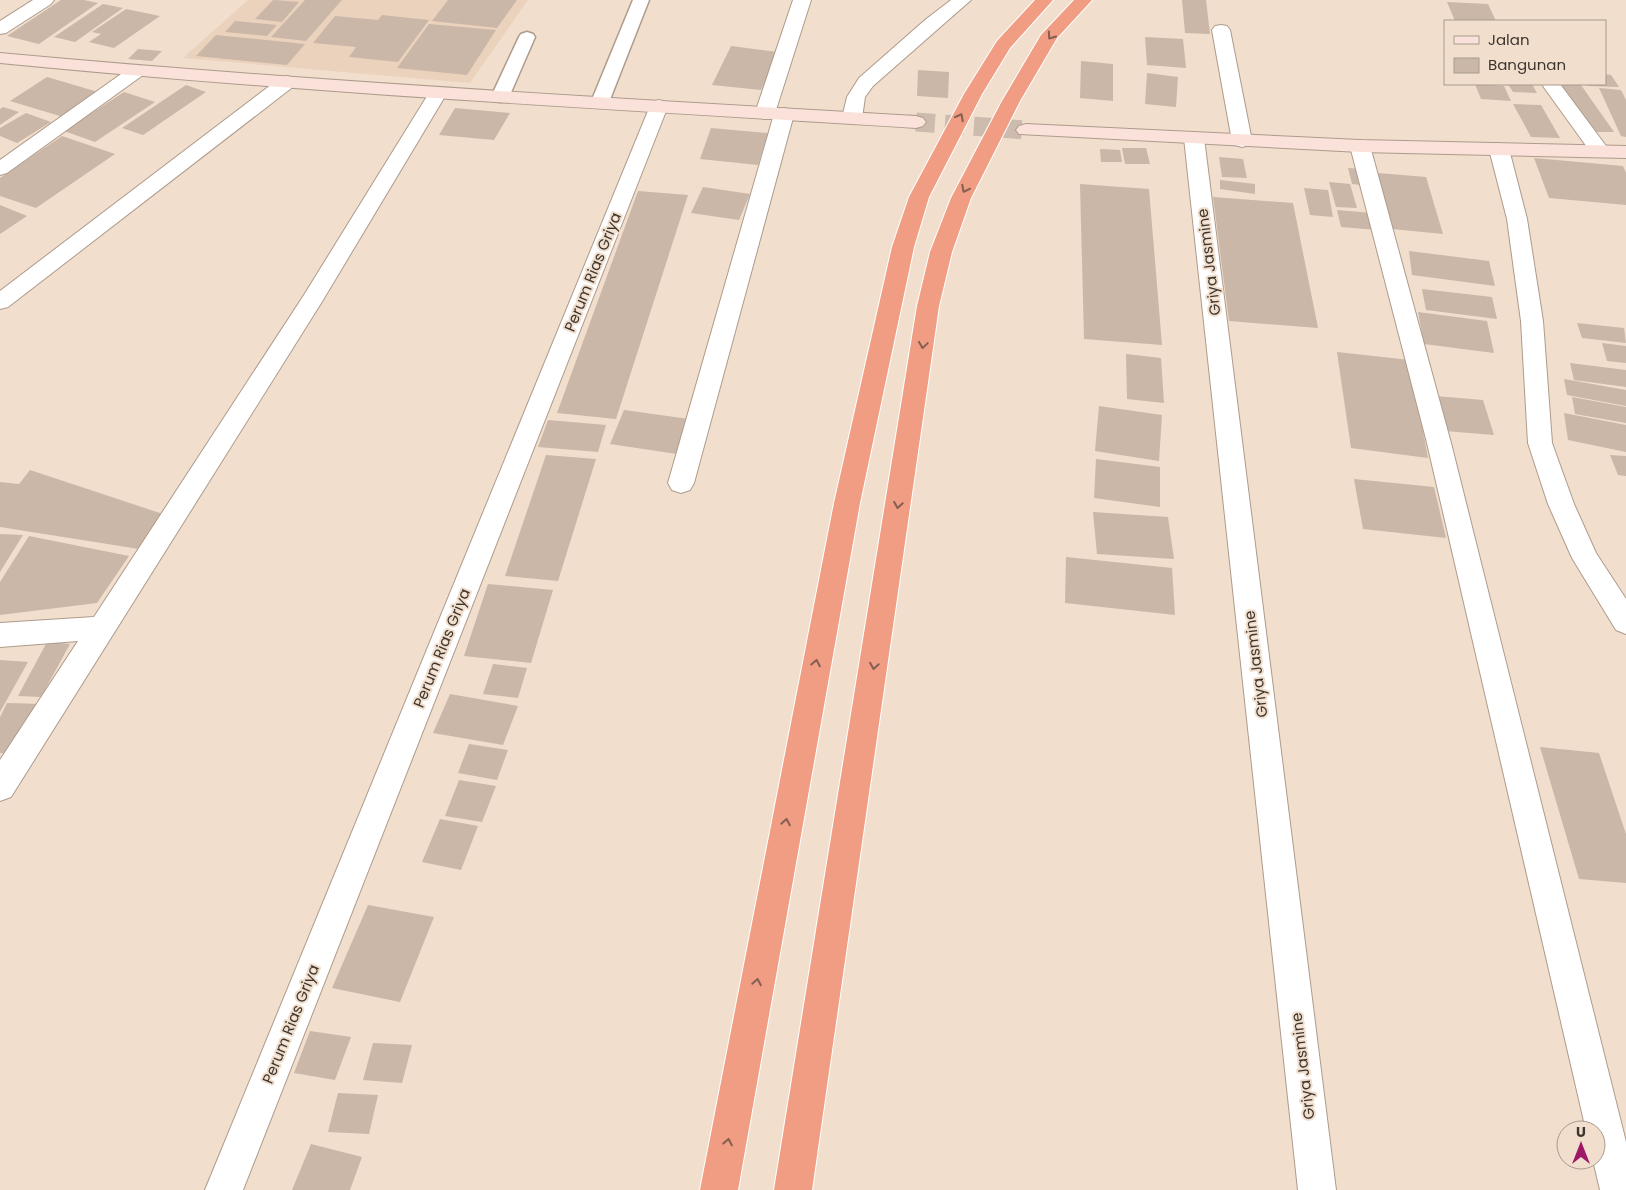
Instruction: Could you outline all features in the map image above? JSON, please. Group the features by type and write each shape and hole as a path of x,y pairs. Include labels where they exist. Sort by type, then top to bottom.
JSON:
{"highway":[{"path":"718,1190 846,503 903,247 919,197 973,94 1003,45 1044,0"},
{"path":"793,1190 928,306 941,252 960,198 1012,101 1050,36 1083,0"}],"street":[{"path":"0,29 45,0"},
{"path":"681,483 802,0"},
{"path":"852,118 856,97 866,82 931,24 962,0"},
{"path":"1221,30 1242,141"},
{"path":"0,58 137,71 438,93 916,122"},
{"path":"0,169 137,71"},
{"path":"0,302 287,82"},
{"path":"1552,86 1599,150"},
{"path":"0,787 312,300 438,93"},
{"name":"Perum Rias Griya","path":"224,1190 659,106"},
{"path":"1026,130 1360,146 1626,152"},
{"name":"Griya Jasmine","path":"1194,138 1317,1190"},
{"path":"1360,146 1439,443 1619,1190"},
{"path":"1499,149 1517,219 1532,322 1540,443 1562,504 1585,558 1626,622"},
{"path":"0,635 101,628"}],"lane":[{"path":"600,102 642,0"},
{"path":"500,97 527,37"}],"shaded area":[{"path":"248,0 528,0 470,83 183,58"}],"building":[{"path":"61,0 84,0 98,3 39,44 7,36"},
{"path":"273,0 299,2 282,22 255,19"},
{"path":"305,0 342,0 306,41 271,37"},
{"path":"448,0 517,0 497,28 432,21"},
{"path":"1182,0 1206,0 1210,34 1185,33"},
{"path":"1447,2 1488,4 1496,20 1455,20"},
{"path":"103,4 123,8 75,42 54,37"},
{"path":"126,9 160,16 114,48 89,42 101,34 92,32"},
{"path":"382,15 429,20 398,62 349,57 356,47 313,43 335,16 378,20"},
{"path":"235,21 277,25 267,36 225,32"},
{"path":"429,24 496,30 467,75 397,68"},
{"path":"216,35 305,44 287,65 196,56"},
{"path":"1145,37 1183,39 1186,68 1147,65"},
{"path":"731,46 778,52 761,90 712,85"},
{"path":"138,49 162,51 152,61 128,59"},
{"path":"1081,61 1113,64 1113,101 1080,98"},
{"path":"918,70 949,72 948,98 917,96"},
{"path":"1147,73 1178,77 1176,107 1145,104"},
{"path":"1606,74 1611,75 1619,87 1588,86 1606,85"},
{"path":"47,77 98,92 63,117 10,101"},
{"path":"186,85 206,92 143,135 122,128"},
{"path":"1475,85 1504,86 1511,101 1481,99"},
{"path":"1509,85 1533,85 1537,93 1513,92"},
{"path":"1561,85 1581,85 1614,132 1593,132"},
{"path":"1599,88 1621,90 1626,100 1626,137 1621,136"},
{"path":"124,92 155,102 95,142 64,131"},
{"path":"1513,104 1541,105 1560,138 1531,137"},
{"path":"3,107 19,112 0,125 0,109"},
{"path":"455,108 510,113 494,140 439,135"},
{"path":"26,113 51,122 17,143 0,136 0,128"},
{"path":"711,128 768,133 758,165 700,159"},
{"path":"62,136 115,154 36,208 0,196 0,178"},
{"path":"1122,148 1146,148 1150,164 1125,164"},
{"path":"1100,149 1120,150 1122,162 1101,162"},
{"path":"1219,157 1243,159 1247,178 1222,177"},
{"path":"1534,158 1623,166 1626,173 1626,205 1549,198"},
{"path":"1348,168 1364,169 1368,186 1352,184"},
{"path":"1378,173 1426,177 1443,234 1392,229"},
{"path":"1220,180 1255,184 1255,194 1220,189"},
{"path":"1329,182 1350,184 1357,208 1336,207"},
{"path":"1080,184 1149,189 1162,345 1084,339"},
{"path":"703,187 750,194 739,220 691,213"},
{"path":"1304,188 1328,190 1333,217 1310,215"},
{"path":"638,191 688,195 616,419 557,413"},
{"path":"1213,197 1293,203 1318,328 1229,321"},
{"path":"0,205 27,216 0,234"},
{"path":"1337,210 1372,213 1376,230 1341,227"},
{"path":"1409,251 1489,261 1495,286 1412,275"},
{"path":"1422,289 1492,297 1497,319 1426,310"},
{"path":"1418,312 1487,321 1494,353 1424,344"},
{"path":"1577,323 1624,328 1626,343 1582,338"},
{"path":"1602,343 1626,346 1626,363 1607,361"},
{"path":"1337,352 1410,360 1428,458 1351,448"},
{"path":"1126,354 1161,358 1164,403 1127,399"},
{"path":"1570,363 1626,370 1626,387 1574,380"},
{"path":"1564,379 1626,390 1626,406 1567,395"},
{"path":"1435,396 1483,400 1494,435 1445,431"},
{"path":"1572,397 1626,407 1626,423 1575,414"},
{"path":"1099,406 1162,415 1159,461 1095,451"},
{"path":"624,410 689,419 677,454 610,444"},
{"path":"1564,413 1626,425 1626,452 1568,440"},
{"path":"548,420 606,425 598,452 538,447"},
{"path":"546,455 596,459 558,581 505,576"},
{"path":"1610,455 1626,456 1626,476 1618,475"},
{"path":"1096,459 1160,467 1160,507 1094,498"},
{"path":"30,470 163,514 139,549 0,527 0,482 19,484"},
{"path":"1354,479 1434,487 1446,538 1363,529"},
{"path":"1093,512 1168,517 1174,559 1097,554"},
{"path":"0,534 23,535 0,572"},
{"path":"29,536 129,556 97,603 0,615 0,582"},
{"path":"1066,557 1172,568 1175,615 1065,603"},
{"path":"488,584 553,590 531,663 464,656"},
{"path":"47,642 70,644 41,697 18,696"},
{"path":"0,660 28,662 0,712"},
{"path":"493,664 527,668 518,698 483,694"},
{"path":"450,694 518,706 503,745 433,733"},
{"path":"7,703 44,704 19,754 0,753 0,717"},
{"path":"469,744 508,750 497,780 458,773"},
{"path":"1540,747 1599,753 1626,834 1626,883 1579,879"},
{"path":"459,780 496,786 482,822 445,816"},
{"path":"440,819 478,826 461,870 422,862"},
{"path":"368,905 434,917 400,1002 332,988"},
{"path":"310,1031 351,1037 335,1080 294,1073"},
{"path":"373,1043 412,1045 402,1083 363,1080"},
{"path":"338,1093 378,1095 369,1134 328,1132"},
{"path":"311,1144 362,1157 350,1190 292,1190"}],"tunnel":[{"path":"916,122 1026,130"}]}
